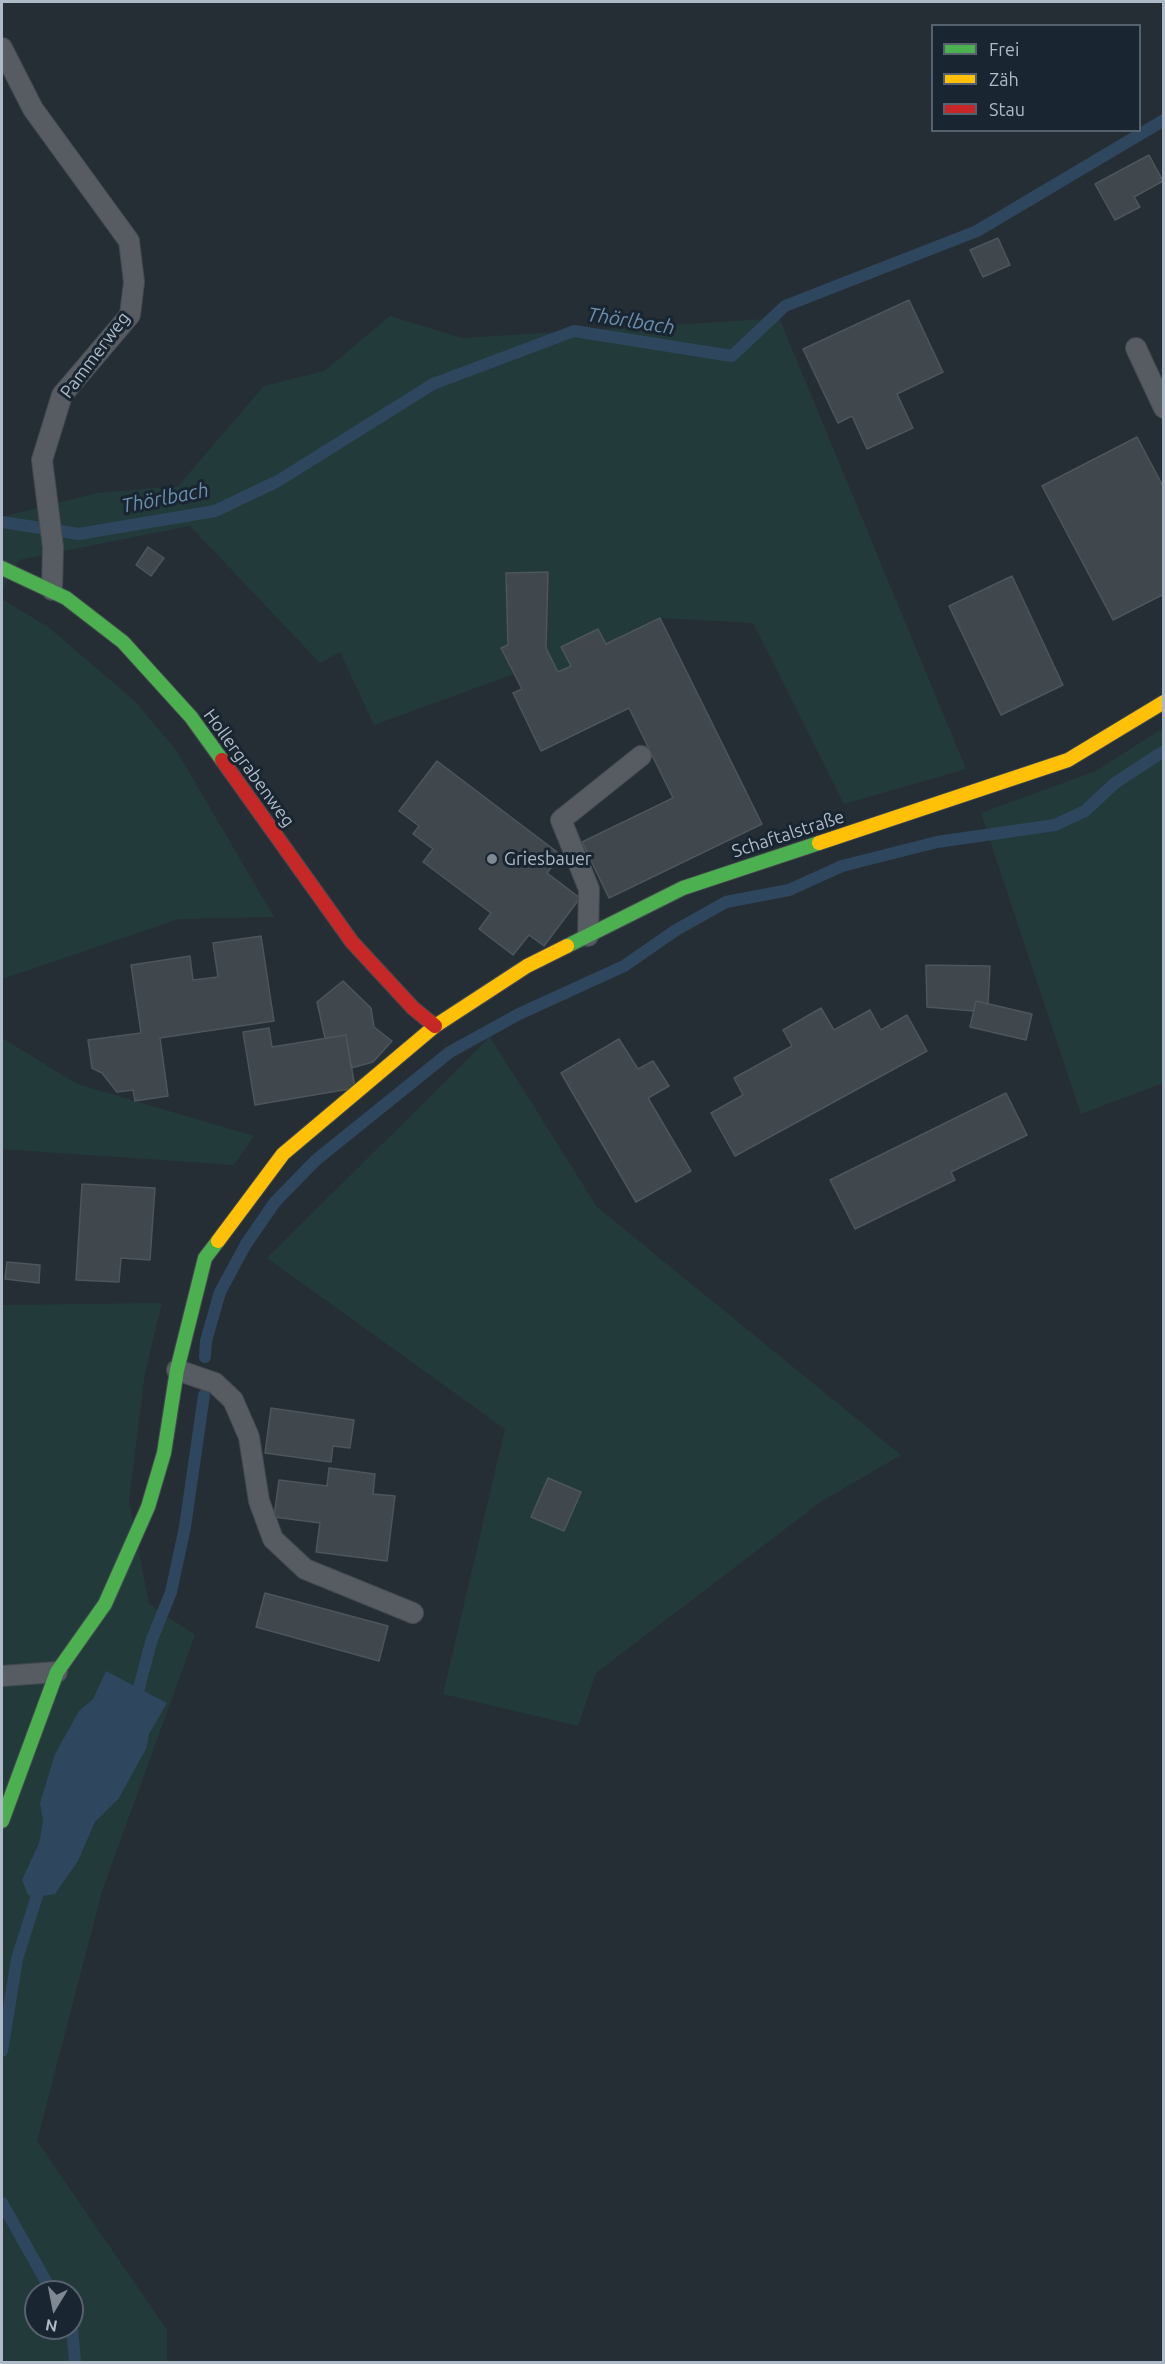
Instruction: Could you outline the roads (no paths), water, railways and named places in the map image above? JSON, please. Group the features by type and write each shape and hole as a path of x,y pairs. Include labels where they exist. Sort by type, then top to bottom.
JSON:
{"street":[{"name":"Hollergrabenweg","path":"2,567 52,590 123,642 191,717 352,942 413,1008 435,1026"},
{"name":"Schaftalstraße","path":"2,1821 57,1672 105,1604 148,1507 164,1453 177,1370 206,1258 283,1154 435,1026 527,966 683,888 1068,760 1164,702"}],"lane":[{"name":"Pammerweg","path":"2,48 33,109 129,242 134,282 130,315 62,395 42,460 53,547 52,590"},
{"path":"1136,348 1164,408"},
{"path":"588,936 589,889 561,820 641,756"},
{"path":"177,1370 215,1383 234,1400 249,1437 259,1501 273,1539 305,1569 413,1613"},
{"path":"2,1676 57,1672"}],"water":[{"path":"106,1671 167,1703 149,1734 147,1747 119,1798 95,1822 78,1861 55,1894 35,1897 28,1895 22,1880 39,1843 43,1821 40,1803 55,1754 79,1711 93,1699"}],"waterway":[{"name":"Thörlbach","path":"2,522 79,534 215,511 278,481 433,384 574,331 732,356 785,306 977,231 1164,120"},
{"path":"205,1357 206,1341 220,1292 246,1244 275,1202 316,1160 450,1052 519,1014 624,966 676,930 726,902 789,890 842,866 937,842 1055,825 1085,811 1115,783 1164,751"},
{"path":"132,1701 139,1688 151,1642 171,1592 185,1527 204,1395"},
{"path":"2,2051 17,1959 41,1883"},
{"path":"2,2203 45,2280"},
{"path":"73,2340 75,2362"}],"place":[{"name":"Griesbauer","path":"492,859"}]}
